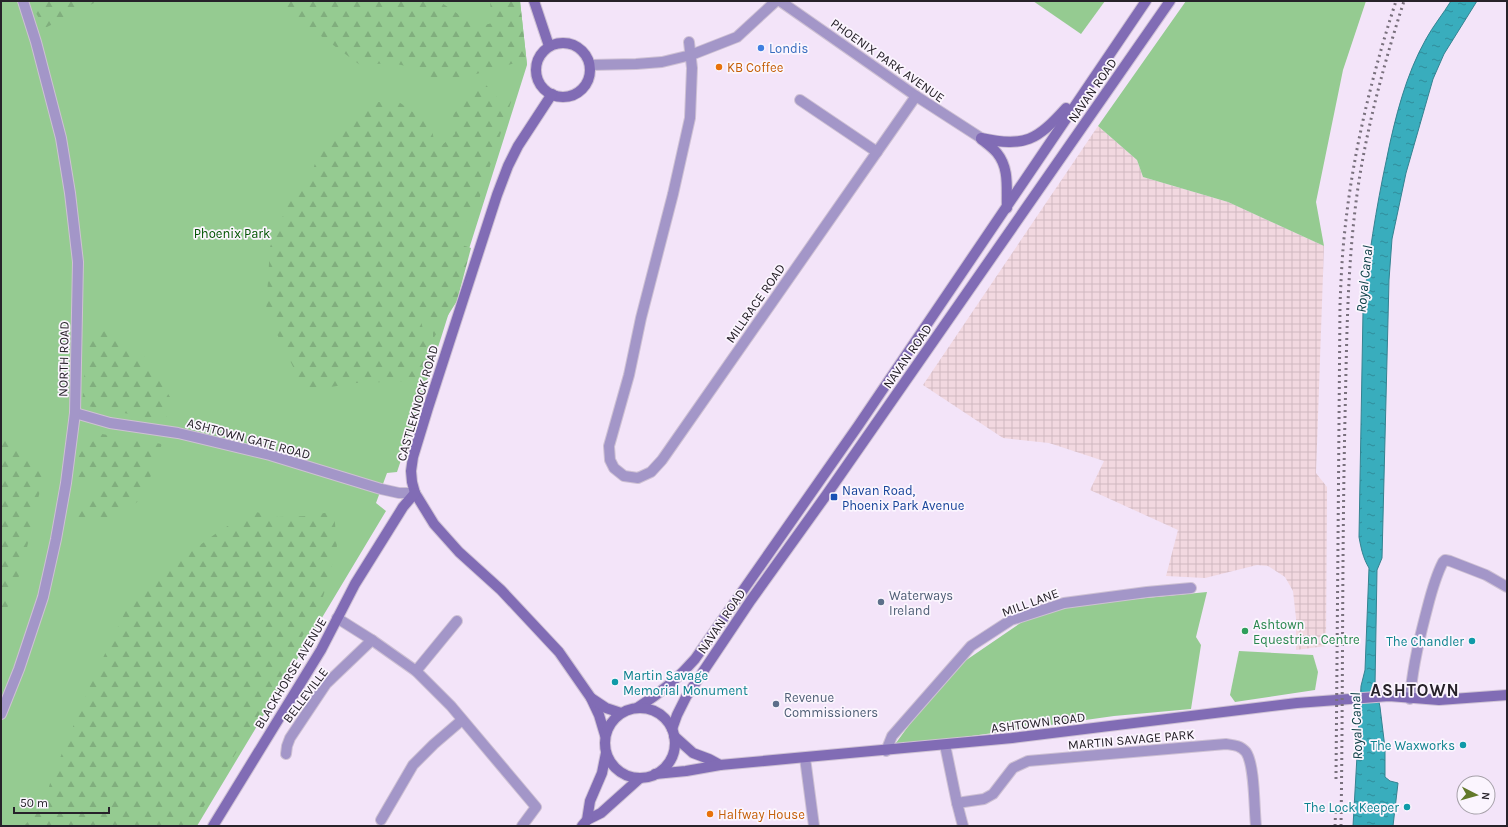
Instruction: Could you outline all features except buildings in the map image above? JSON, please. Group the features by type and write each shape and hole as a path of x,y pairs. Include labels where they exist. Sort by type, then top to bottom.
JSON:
{"main road":[{"path":"534,1 549,46"},
{"name":"NAVAN ROAD","path":"637,708 660,693 682,674 696,659 858,426 1146,1"},
{"name":"NAVAN ROAD","path":"673,733 677,715 686,697 751,600 827,494 1170,1"},
{"path":"566,42 582,50 587,56 590,65 590,73 588,81 580,91 568,96 560,97 552,94 542,86 536,75 536,67 538,59 549,46 566,42"},
{"path":"981,138 1001,143 1020,143 1035,137 1052,124 1087,86"},
{"name":"CASTLEKNOCK ROAD","path":"552,94 518,146 508,166 497,195 441,365 413,457 411,471 415,493 434,524 459,552 501,590 559,652 591,698 599,715 605,736"},
{"path":"981,138 997,153 1005,170 1007,182 1006,208"},
{"name":"BLACKHORSE AVENUE","path":"213,826 322,650 355,584 402,508 415,493"},
{"path":"1410,698 1439,700 1507,695"},
{"name":"ASHTOWN ROAD","path":"655,774 686,771 720,765 1012,738 1297,703 1389,696 1410,698"},
{"name":"CASTLEKNOCK ROAD","path":"591,698 606,708 621,713"},
{"path":"584,823 590,801 602,773 606,752 605,736 611,723 621,713 628,710 637,708 652,710 659,714 664,718 673,733 694,753 720,765"},
{"path":"606,752 612,765 621,773 630,777 640,778 655,774 665,768 670,762 674,747 673,733"},
{"path":"584,823 601,813 640,778"}],"street":[{"name":"NORTH ROAD","path":"1,714 19,669 43,597 56,539 66,483 75,412 78,262 70,193 62,138 36,42 23,1"},
{"path":"590,65 662,62 691,56 737,37 776,1"},
{"name":"PHOENIX PARK AVENUE","path":"780,1 916,96 981,138"},
{"path":"689,42 691,56"},
{"name":"MILLRACE ROAD","path":"691,56 690,118 673,194 641,318 629,375 609,446 610,460 614,468 624,476 638,478 651,472 660,462 916,96"},
{"path":"800,100 877,152"},
{"name":"ASHTOWN GATE ROAD","path":"75,412 110,423 178,432 270,455 393,492 415,493"},
{"path":"1410,698 1412,674 1418,642 1429,598 1443,562 1445,560 1450,561 1486,575 1507,587"},
{"name":"MILL LANE","path":"886,750 892,736 970,646 1011,620 1064,603 1191,588"},
{"path":"337,618 372,640 416,671 451,706 536,807 522,826"},
{"path":"416,671 457,621"},
{"name":"BELLEVILLE","path":"286,754 290,738 326,684 372,640"},
{"path":"381,820 413,766 434,744 462,720"},
{"name":"MARTIN SAVAGE PARK","path":"957,803 984,799 993,794 1013,768 1028,761 1226,744 1237,745 1245,751 1251,763 1256,826"},
{"path":"945,745 963,826"},
{"path":"805,758 814,826"}],"shaded area":[{"path":"1098,126 1137,160 1143,177 1228,202 1324,246 1316,473 1327,487 1326,646 1296,650 1296,618 1293,591 1285,577 1268,566 1257,565 1205,578 1166,576 1178,530 1090,490 1104,461 1049,443 1003,438 923,385"}],"green space":[{"name":"Phoenix Park","path":"1,1 520,1 527,65 397,472 387,473 376,503 386,511 197,826 1,826"},
{"path":"46,1 98,1 45,28 34,10"},
{"path":"274,1 439,1 477,27 492,23 490,1 520,1 527,65 515,63 455,80 424,76 415,68 392,63 360,65"},
{"path":"1033,1 1105,1 1081,34"},
{"path":"1186,1 1366,1 1343,70 1316,202 1324,246 1228,202 1143,177 1137,160 1098,126"},
{"path":"486,85 499,99 512,99 473,218 456,226 462,245 471,248 457,301 433,339 433,320 419,314 430,355 424,376 415,381 356,383 305,391 266,312 270,247 290,199 310,179 319,151 341,125 373,102 399,102 431,125 436,150 455,134 453,115 475,86"},
{"path":"107,329 145,357 170,397 166,421 82,405 87,343"},
{"path":"6,433 44,473 23,565 1,625 1,434"},
{"path":"102,434 162,444 143,498 108,522 74,519 112,477 78,484 79,452"},
{"path":"252,511 278,517 309,516 334,511 337,548 323,597 278,683 192,826 24,826 44,804 51,780 91,683 134,593 218,532"},
{"path":"1207,592 1196,637 1201,645 1191,709 1114,716 893,747 918,713 962,663 1022,622 1074,605"},
{"path":"1239,651 1313,655 1318,672 1315,690 1235,702 1230,695"}],"water":[{"name":"Royal Canal","path":"1451,1 1477,1 1444,54 1433,79 1406,173 1392,239 1389,280 1382,558 1377,570 1375,686 1376,702 1379,702 1380,707 1385,748 1385,777 1390,781 1398,783 1393,826 1353,826 1361,686 1365,670 1369,568 1361,549 1359,537 1363,311 1367,272 1383,176 1402,96 1419,53 1429,34"}],"railway":[{"path":"1336,779 1340,305 1343,248 1353,171 1364,114 1396,1"},
{"path":"1341,826 1344,468 1347,321 1353,226 1362,163 1370,122 1380,81 1404,1"},
{"path":"1335,826 1336,803"}],"place":[{"name":"Londis","path":"761,48"},
{"name":"KB Coffee","path":"719,67"},
{"name":"Navan Road, Phoenix Park Avenue","path":"834,497"},
{"name":"Waterways Ireland","path":"881,602"},
{"name":"Ashtown Equestrian Centre","path":"1245,631"},
{"name":"The Chandler","path":"1472,641"},
{"name":"Martin Savage Memorial Monument","path":"615,682"},
{"name":"Revenue Commissioners","path":"776,704"},
{"name":"The Waxworks","path":"1463,745"},
{"name":"The Lock Keeper","path":"1407,807"},
{"name":"Halfway House","path":"710,814"}],"district":[{"name":"ASHTOWN","path":"1415,690"}]}
